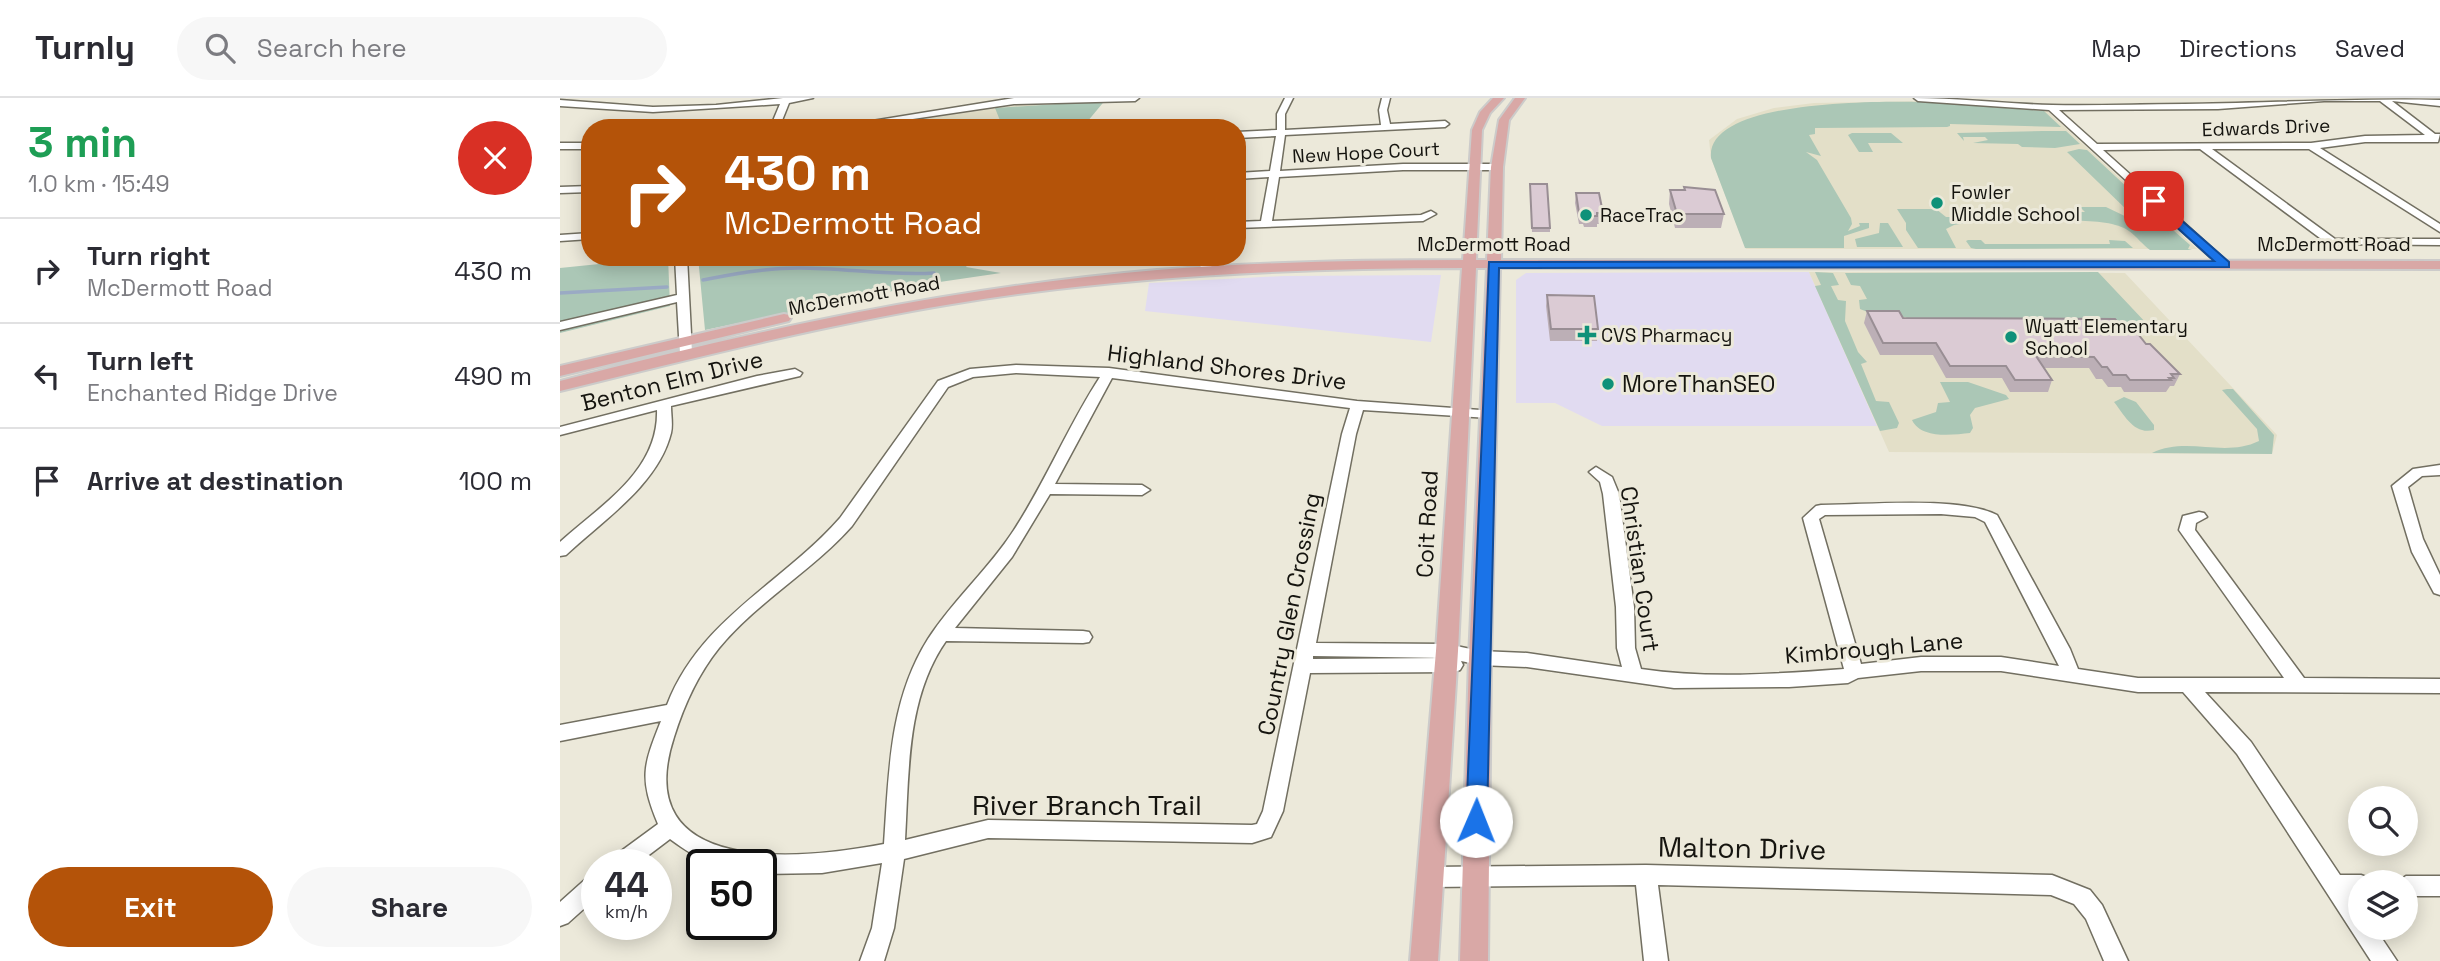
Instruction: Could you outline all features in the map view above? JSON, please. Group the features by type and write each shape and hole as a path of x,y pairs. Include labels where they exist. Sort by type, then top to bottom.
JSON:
{"main road":[{"name":"Coit Road","path":"1424,961 1447,659 1477,130 1485,112 1499,98"},
{"path":"1474,961 1480,659 1497,167 1504,120 1520,98"},
{"name":"McDermott Road","path":"1246,257 1350,252 1470,258 1733,259 2420,254 2439,261"},
{"name":"McDermott Road","path":"1246,263 1357,264 1470,258"},
{"name":"McDermott Road","path":"1914,259 2225,265 2439,261"},
{"name":"McDermott Road","path":"560,371 939,302 1181,266"},
{"path":"1464,330 1474,337 1473,354 1490,357"},
{"name":"McDermott Road","path":"560,386 686,346"}],"street":[{"path":"560,103 645,109 809,98"},
{"path":"891,119 990,104 1063,98 1072,101 1135,98"},
{"path":"1266,224 1281,133 1281,114 1289,98"},
{"path":"1386,98 1383,110 1386,127"},
{"path":"1918,98 2051,108 2382,98 2440,103"},
{"path":"2130,98 2141,106"},
{"path":"2382,98 2436,137 2440,144"},
{"path":"778,119 786,100"},
{"path":"2051,108 2225,265"},
{"path":"1246,135 1445,124"},
{"name":"Edwards Drive","path":"2094,147 2311,146 2365,139 2436,137"},
{"path":"560,146 581,146"},
{"path":"2311,146 2440,229"},
{"path":"2204,148 2332,242 2440,242"},
{"name":"New Hope Court","path":"1246,176 1497,167"},
{"path":"560,190 581,189"},
{"path":"1246,225 1423,218 1431,214"},
{"path":"560,238 581,237"},
{"path":"681,266 686,346"},
{"path":"560,326 682,294"},
{"name":"Highland Shores Drive","path":"673,710 693,669 708,648 744,610 831,539 868,494 943,384 959,374 988,369 1109,372 1357,405 1489,414"},
{"path":"872,961 882,933 894,852 903,730 914,683 941,634 1019,535 1089,402 1109,372"},
{"name":"Benton Elm Drive","path":"560,431 795,373"},
{"path":"563,545 636,481 653,458 664,430 664,404"},
{"name":"Country Glen Crossing","path":"1264,831 1273,811 1357,405"},
{"path":"2440,470 2418,472 2400,486 2411,530 2440,589"},
{"name":"Christian Court","path":"1596,472 1606,480 1611,494 1625,607 1626,648 1634,677"},
{"path":"1045,488 1142,490"},
{"path":"1854,673 1811,518 1821,510 1846,508 1966,511 1979,512 1991,519 2061,649 2071,676"},
{"path":"2199,517 2189,520 2187,530 2299,685"},
{"path":"941,634 1083,637"},
{"name":"Kimbrough Lane","path":"1304,657 1527,660 1674,681 1789,680 1849,676 1854,673 1921,664 2001,664 2138,685 2440,686"},
{"path":"2189,687 2244,748 2348,907"},
{"path":"560,733 673,710 654,770 656,791 670,827 641,849"},
{"name":"River Branch Trail","path":"670,827 703,850 741,862 776,866 812,864 894,852 964,832 988,829 1252,834 1264,831"},
{"path":"1646,875 1656,961"},
{"name":"Malton Drive","path":"1431,877 1646,875 2052,885 2082,897 2094,912 2116,961"},
{"path":"2333,885 2348,885"},
{"path":"2418,886 2440,886"},
{"path":"560,915 581,897"},
{"path":"2371,940 2385,961"}],"shaded area":[{"name":"Fowler Middle School","path":"1926,101 2046,110 2197,249 1746,249 1711,158 1709,140 1737,119 1774,108 1814,103"},
{"path":"1018,105 1058,105 1045,119 924,119"},
{"path":"1809,272 1877,426 1602,426 1555,403 1516,403 1516,280 1526,273"},
{"name":"Wyatt Elementary School","path":"1809,272 2125,273 2277,435 2272,454 1889,452"},
{"path":"1441,275 1431,342 1145,311 1149,283 1284,276"}],"green space":[{"path":"1064,98 1107,98 1090,119 999,119 995,108 1058,104"},
{"path":"1928,102 2044,111 2061,127 1950,124 1947,127 1815,128 1815,134 1809,135 1821,156 1806,152 1817,160 1851,218 1852,224 1848,231 1860,226 1859,223 1869,223 1869,228 1844,236 1844,248 1745,248 1711,158 1717,138 1736,124 1766,114 1802,107 1839,103"},
{"path":"2066,131 2080,144 2055,148 1973,143 1988,140 1985,137 1963,137 1964,141 1957,133"},
{"path":"1891,133 1903,143 1868,143 1873,152 1859,152 1848,135"},
{"path":"2087,150 2158,216 2140,216 2129,212 2067,152"},
{"path":"2080,207 2106,207 2131,219 2165,223 2190,245 2188,249 2192,250 2150,250 2120,226 2080,221 2028,222 2019,212 2085,212"},
{"path":"1897,209 1936,209 1946,217 1967,217 1971,222 1946,229 1956,248 1918,248"},
{"path":"1880,223 1888,223 1903,247 1857,247 1855,239 1879,233"},
{"path":"1981,240 1985,244 2110,244 2109,240 2125,241 2133,248 1976,249 1971,248 1966,241"},
{"path":"668,266 670,306 560,333 560,268"},
{"path":"699,266 967,266 1001,273 926,284 705,330"},
{"path":"1815,272 1833,273 1839,285 1831,286 1838,300 1846,301 1845,321 1858,352 1867,362 1861,364 1876,401 1889,402 1899,423 1897,428 1880,431 1815,286 1821,285"},
{"path":"2098,272 2148,325 2141,325 2142,328 2127,325 1883,318 1893,315 1891,310 1878,310 1880,317 1860,309 1859,300 1867,299 1860,286 1851,285 1845,273"},
{"path":"1940,382 1968,382 2006,395 2009,399 1975,408 1970,415 1973,428 1970,433 1930,433 1916,426 1912,420 1936,412 1938,403 1950,402"},
{"path":"2233,389 2274,435 2272,454 2152,453 2179,446 2232,448 2259,441 2257,429 2222,390"},
{"path":"2124,397 2136,402 2154,425 2154,430 2141,430 2126,418 2114,402"}],"building":[{"name":"RaceTrac","path":"1530,184 1547,184 1550,228 1532,228"},
{"path":"1684,187 1715,190 1724,214 1677,214 1670,190 1685,190"},
{"path":"1576,193 1599,193 1603,213 1584,216 1584,213 1579,213"},
{"name":"CVS Pharmacy","path":"1547,295 1594,296 1598,329 1551,329"},
{"path":"1867,311 1899,311 1903,318 2115,319 2128,334 2138,334 2146,344 2150,344 2180,374 2171,374 2174,378 2169,378 2171,380 2130,380 2126,375 2113,375 2094,357 2036,356 2052,380 2015,380 2006,366 1950,366 1936,343 1883,343"}],"waterway":[{"path":"703,280 787,268 934,273"},
{"path":"560,293 667,287"}],"place":[{"name":"Fowler Middle School","path":"1937,203"},
{"name":"RaceTrac","path":"1586,215"},
{"name":"CVS Pharmacy","path":"1587,335"},
{"name":"Wyatt Elementary School","path":"2011,337"},
{"name":"MoreThanSEO","path":"1608,384"}],"route":[{"path":"1476,821 1493,264 2225,265 2154,201"}]}
